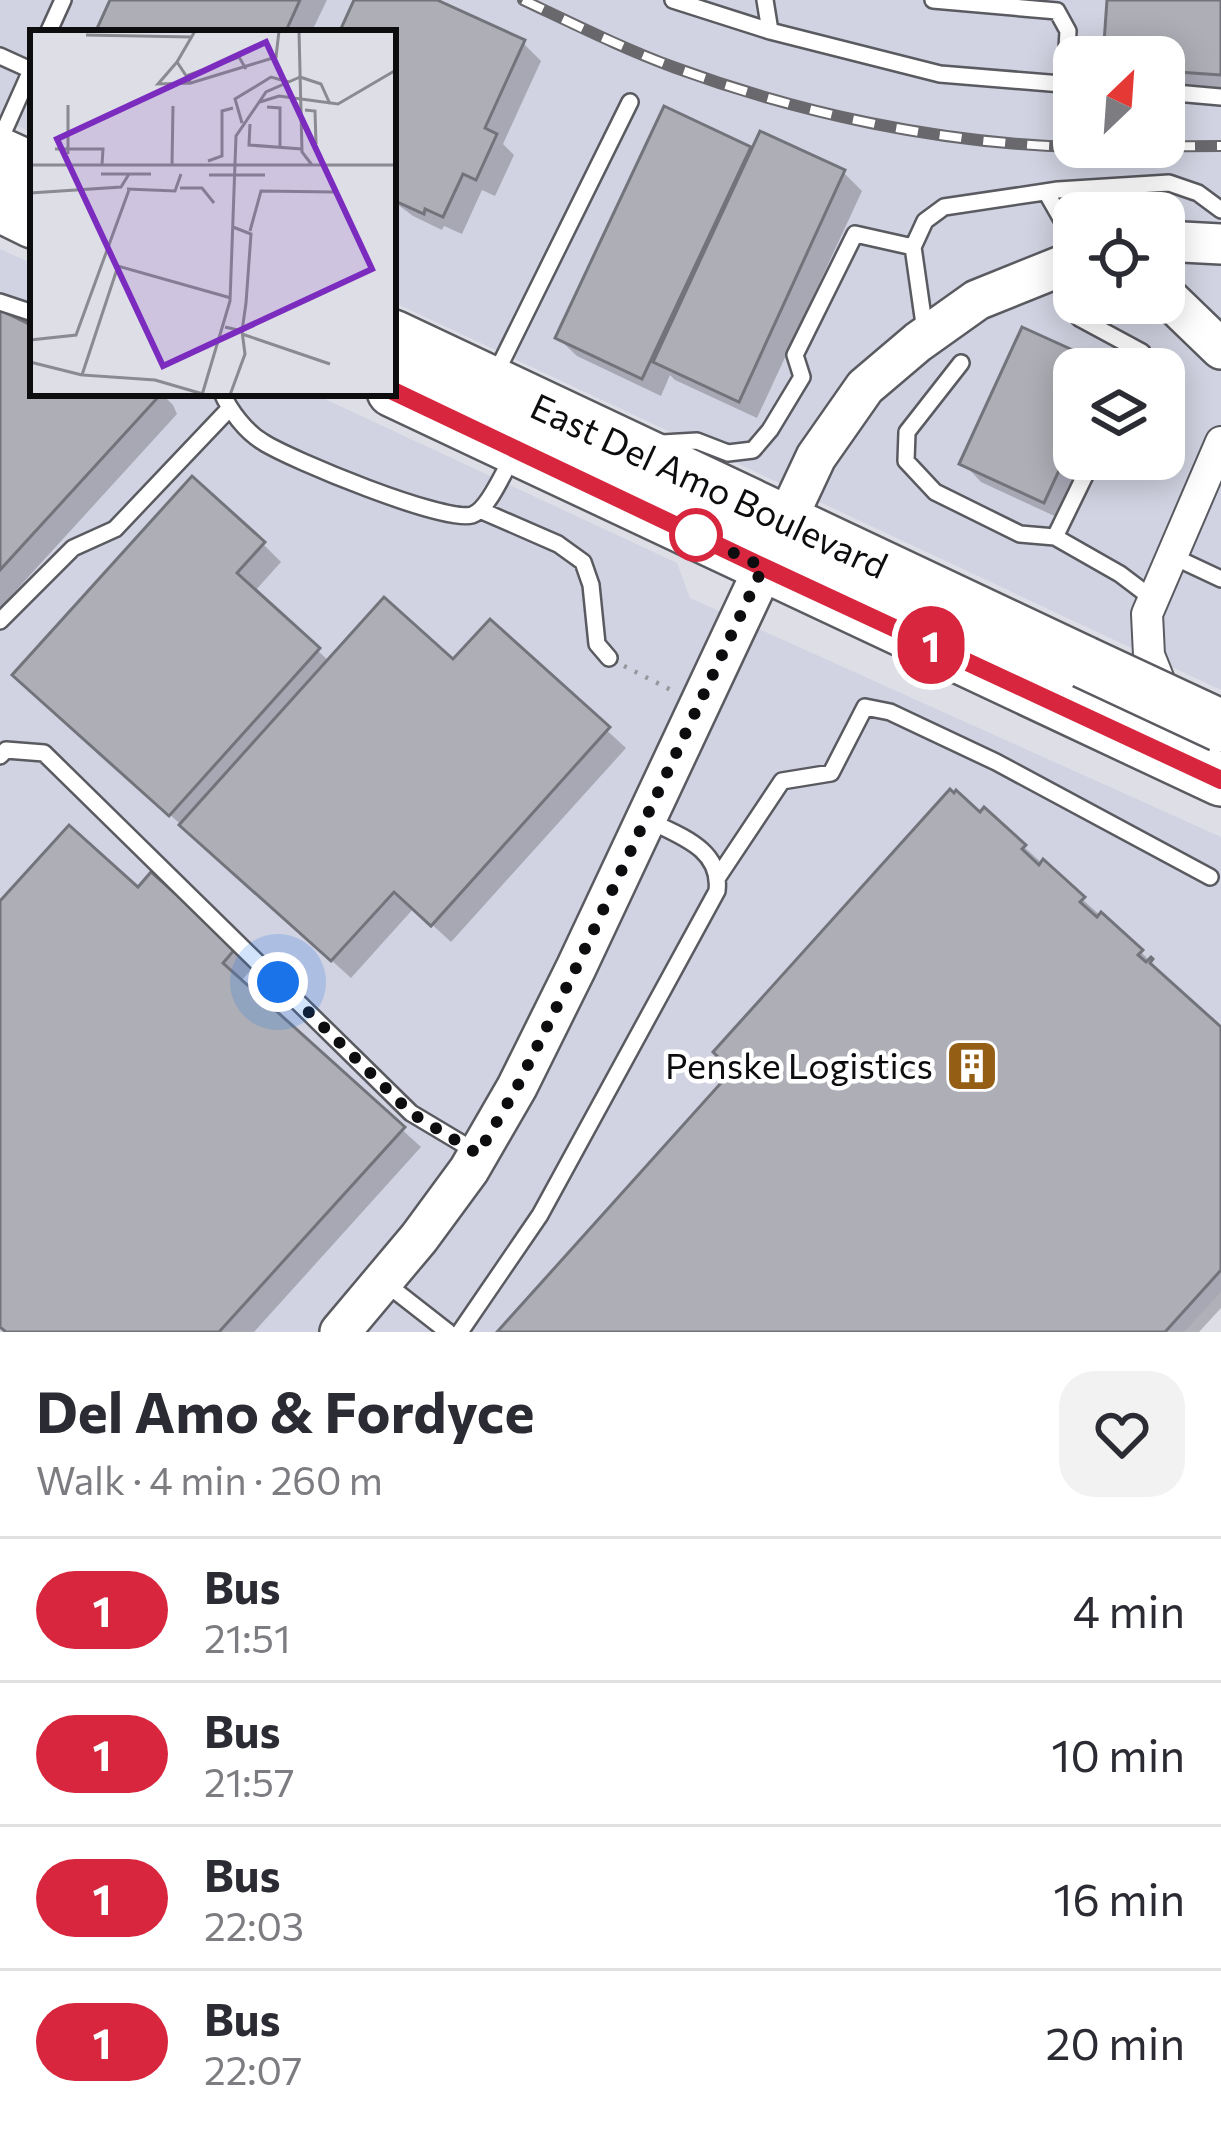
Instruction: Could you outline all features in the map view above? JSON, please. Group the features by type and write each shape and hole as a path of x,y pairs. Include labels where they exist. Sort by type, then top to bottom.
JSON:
{"main road":[{"path":"0,154 30,168"},
{"path":"0,206 30,221"},
{"name":"East Del Amo Boulevard","path":"396,337 785,522 1074,684 1221,780"},
{"name":"East Del Amo Boulevard","path":"396,392 763,567 1074,684 1221,726"}],"street":[{"path":"1185,242 1221,244"},
{"path":"340,1332 419,1238 478,1154 527,1067 816,457 866,388 926,336 977,300 1053,268"},
{"path":"1027,279 1053,278"},
{"path":"1185,314 1221,349"},
{"path":"1221,442 1147,614 1149,655 1172,714 1221,736"}],"lane":[{"path":"49,30 63,0"},
{"path":"673,0 770,31 940,74 1053,84"},
{"path":"765,0 770,31"},
{"path":"932,0 1057,11 1068,36"},
{"path":"0,56 30,68"},
{"path":"0,140 30,73"},
{"path":"1185,94 1221,97"},
{"path":"491,383 630,102"},
{"path":"926,336 913,247 925,221 944,207 1046,192 1169,183 1198,194 1221,210"},
{"path":"1046,192 1053,204"},
{"path":"623,445 697,441 728,453 753,450 802,377 795,355 854,235 913,247"},
{"path":"0,302 30,312"},
{"path":"1090,324 1135,348"},
{"path":"962,363 907,431 906,461 935,492 1019,534 1055,537 1154,599"},
{"path":"0,621 73,548 115,529 225,401 261,442 360,486 452,516 475,515 484,506 516,449"},
{"path":"1055,537 1083,480"},
{"path":"480,510 558,544 584,562 597,644 609,658"},
{"path":"1172,556 1221,579"},
{"path":"460,1332 540,1215 711,904 718,878 782,781 831,773 866,707 890,712 995,762 1210,877"},
{"path":"0,756 6,750 44,753 411,1113 478,1154"},
{"path":"646,819 710,856 718,878"},
{"path":"384,1282 448,1332"}],"path":[{"path":"609,658 700,704"}],"shaded area":[{"path":"0,0 1221,0 1221,690 396,303 396,30 30,30 30,132 0,118"},
{"path":"0,249 30,263 30,396 318,396 677,563 690,598 1221,837 1221,1292 1184,1332 0,1332"}],"building":[{"path":"110,0 300,0 286,30 96,30"},
{"path":"354,0 437,0 525,40 485,128 497,134 476,180 463,174 443,217 396,201 396,30 340,30"},
{"path":"1107,0 1221,0 1221,75 1185,72 1185,36 1104,36"},
{"path":"664,106 751,147 642,379 555,338"},
{"path":"760,131 845,170 739,402 653,362"},
{"path":"0,310 30,325 30,396 159,396 0,570"},
{"path":"1022,327 1068,348 1053,348 1055,480 1044,503 959,464"},
{"path":"192,476 265,542 237,573 320,648 169,816 12,675"},
{"path":"384,597 453,659 490,619 610,727 431,926 394,892 331,961 179,825"},
{"name":"Penske Logistics","path":"950,789 980,812 984,807 1026,845 1022,849 1039,865 1043,859 1085,897 1080,902 1097,917 1101,912 1143,950 1138,955 1146,962 1151,957 1150,963 1221,1027 1221,1270 1165,1332 497,1332 730,1073 713,1052"},
{"path":"69,825 138,887 151,872 236,948 223,963 405,1127 219,1332 6,1332 0,1327 0,901"}],"railway":[{"path":"523,0 657,61 772,99 922,132 1053,146"},
{"path":"1185,146 1221,146"}],"bus line":[{"name":"1","path":"396,392 1221,780"}],"place":[{"name":"Penske Logistics","path":"972,1066"}],"route":[{"path":"278,982 411,1113 478,1154 576,968 763,567 696,535"}]}
